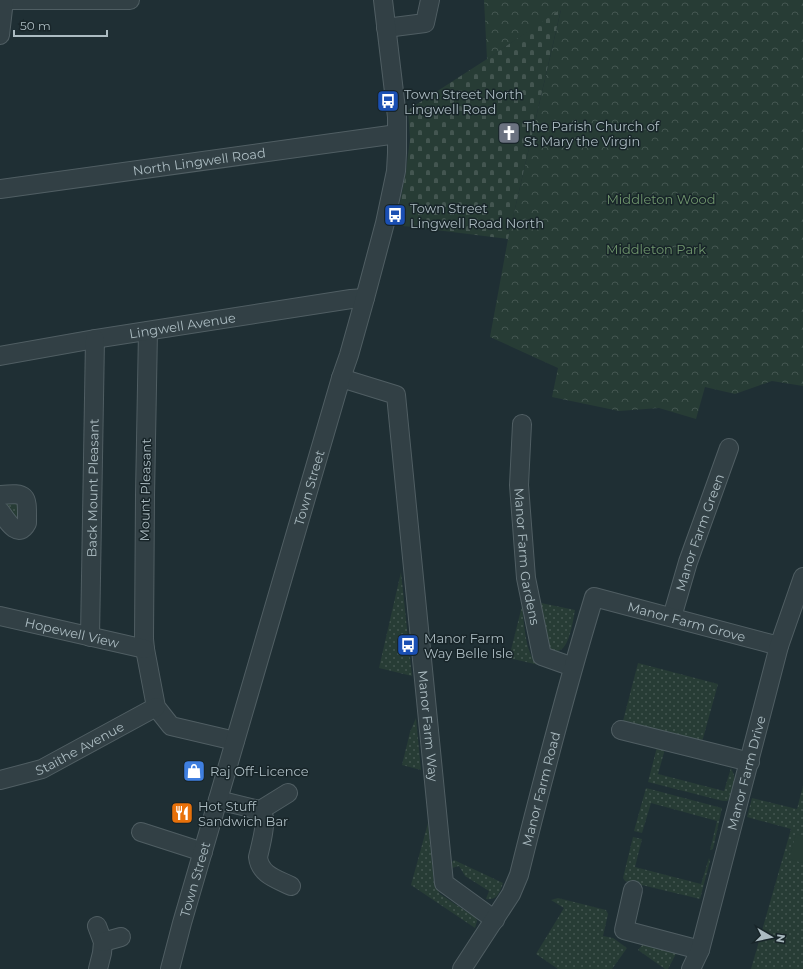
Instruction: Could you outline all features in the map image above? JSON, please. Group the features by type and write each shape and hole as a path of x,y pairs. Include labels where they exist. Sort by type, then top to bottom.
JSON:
{"street":[{"path":"0,35 4,0 130,0"},
{"name":"Town Street","path":"170,969 341,378 366,298 385,223 396,171 398,134 383,0"},
{"path":"386,28 425,23 430,0"},
{"name":"North Lingwell Road","path":"0,189 398,134"},
{"name":"Lingwell Avenue","path":"0,356 95,339 351,299 366,298"},
{"name":"Mount Pleasant","path":"148,331 145,495 145,649 156,707"},
{"name":"Back Mount Pleasant","path":"90,637 95,339"},
{"name":"Manor Farm Way","path":"341,378 396,395 444,883 495,920"},
{"name":"Manor Farm Gardens","path":"522,424 519,485 526,572 542,656 573,667"},
{"name":"Manor Farm Green","path":"672,617 697,536 729,448"},
{"path":"0,496 15,494 24,497 27,501 26,525 24,528 18,529 12,527 0,511"},
{"name":"Manor Farm Drive","path":"691,969 700,950 779,646 803,576"},
{"name":"Manor Farm Road","path":"465,968 511,894 519,875 555,731 594,597"},
{"name":"Manor Farm Grove","path":"594,597 779,646"},
{"name":"Hopewell View","path":"0,616 145,649"},
{"path":"156,707 170,726 236,741"},
{"name":"Staithe Avenue","path":"0,780 42,769 156,707"},
{"path":"621,730 750,762"},
{"path":"259,811 288,793"},
{"path":"218,800 262,813 265,821 258,857 259,863 264,872 291,886"},
{"path":"141,832 203,852"},
{"path":"633,890 624,930 700,950"},
{"path":"98,969 102,953 100,934 121,937"}],"green space":[{"name":"Middleton Wood","path":"484,0 803,0 803,386 772,381 735,394 705,387 696,419 659,408 619,411 552,397 558,368 490,337 508,239 561,10 487,59"},
{"path":"561,9 508,239 396,225 410,139 408,110"},
{"path":"3,499 18,499 19,522 8,513"},
{"path":"401,572 412,676 379,668"},
{"path":"541,603 575,610 570,635 564,647 560,651 555,651 552,649 545,639"},
{"path":"522,606 525,633 530,653 533,658 543,666 509,658"},
{"path":"638,663 718,684 702,742 623,721"},
{"path":"416,718 421,770 402,765 410,732"},
{"path":"657,747 665,749 658,774 724,791 731,768 735,781 731,797 727,801 723,801 648,782"},
{"path":"803,786 803,969 751,969 791,829 747,817 752,798 797,809"},
{"path":"646,788 722,808 713,849 710,850 717,821 651,803 642,833 634,831"},
{"path":"428,823 434,884 440,894 476,918 477,921 475,928 411,885"},
{"path":"796,834 803,836 803,863 789,859"},
{"path":"633,837 642,839 635,867 701,884 709,858 710,861 700,899 625,881 623,878"},
{"path":"454,860 503,883 498,895 490,899 486,899 489,891 465,876 459,866 452,868 452,862"},
{"path":"558,898 606,910 608,914 603,936 613,938 627,948 612,969 558,969 536,954 564,908 551,900"},
{"path":"643,944 677,952 668,969 665,969 638,950"}],"place":[{"name":"Town Street North Lingwell Road","path":"388,101"},
{"name":"The Parish Church of St Mary the Virgin","path":"509,133"},
{"name":"Town Street Lingwell Road North","path":"395,215"},
{"name":"Manor Farm Way Belle Isle","path":"408,645"},
{"name":"Raj Off-Licence","path":"194,771"},
{"name":"Hot Stuff Sandwich Bar","path":"182,813"}],"park label":[{"name":"Middleton Park","path":"656,249"}]}
